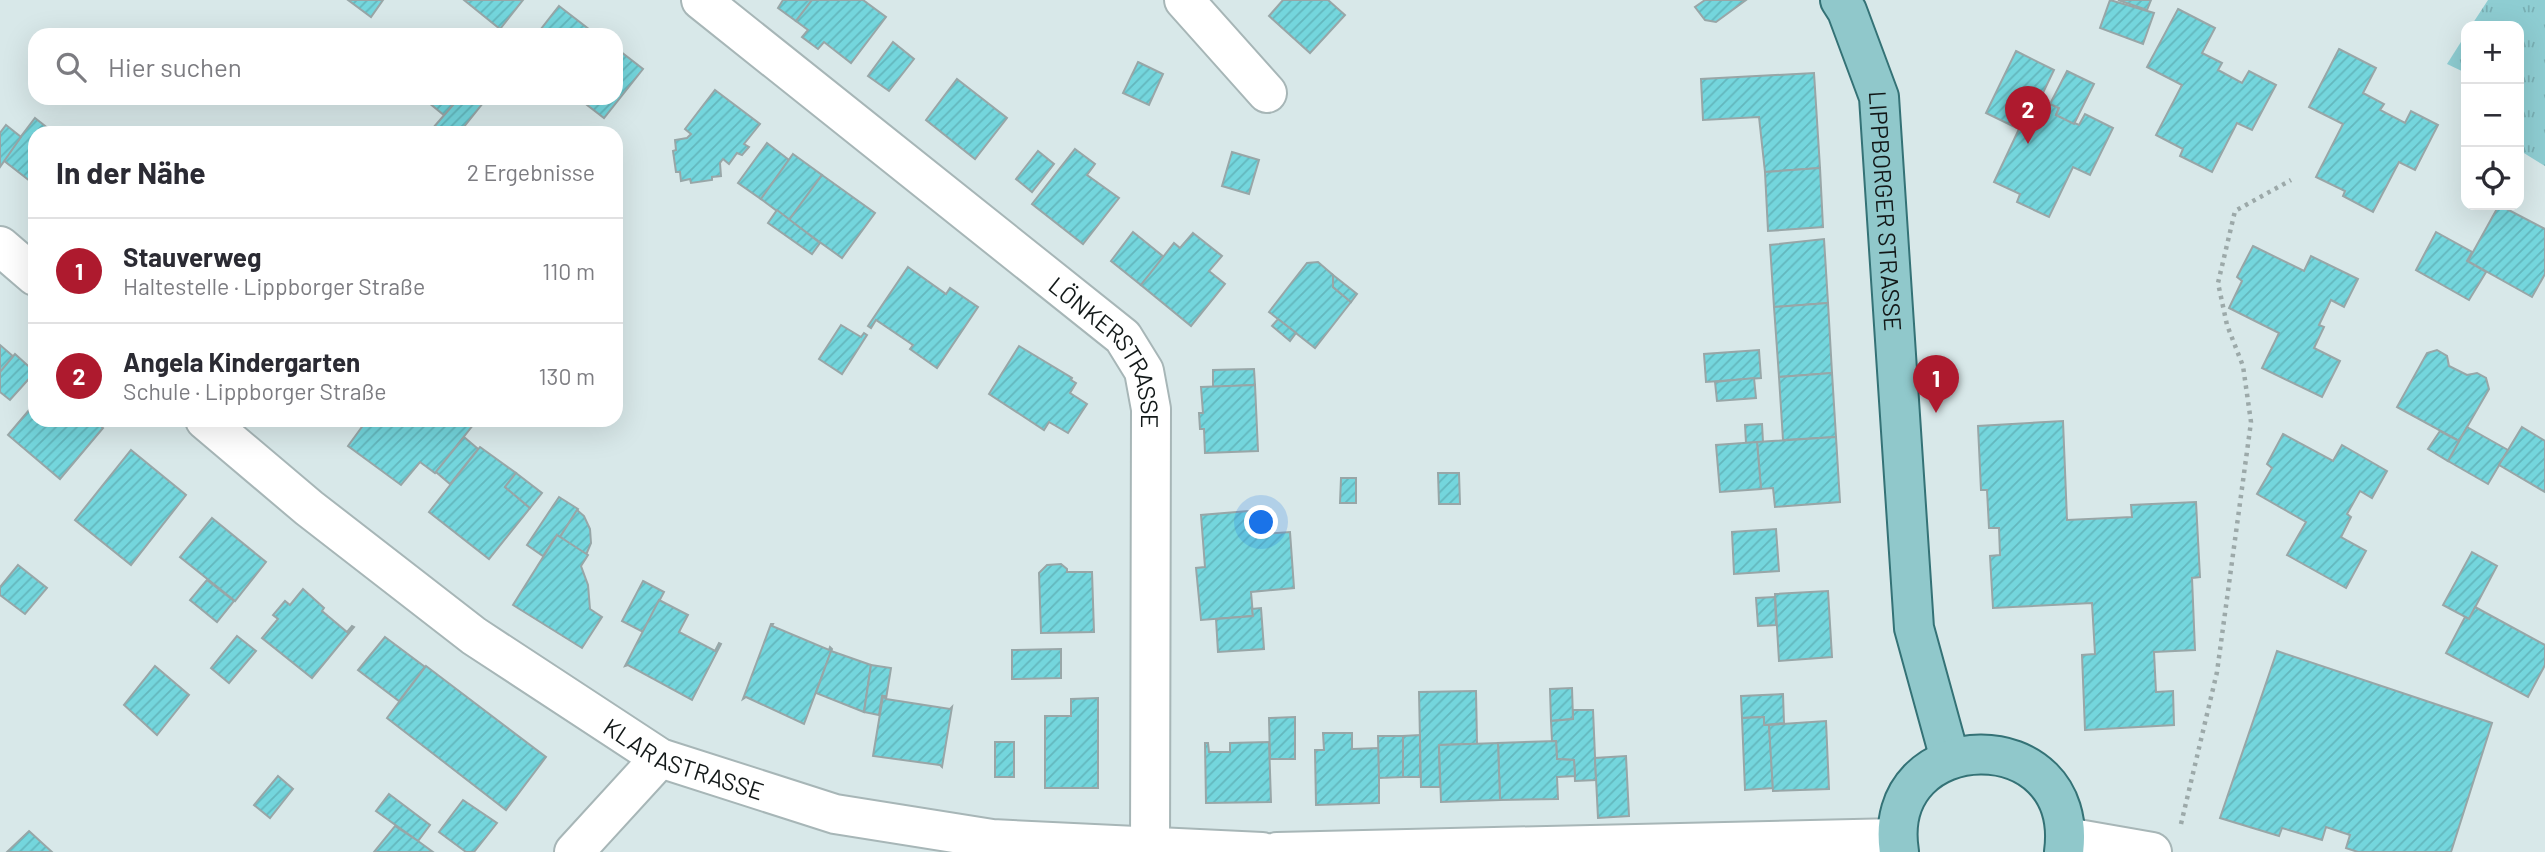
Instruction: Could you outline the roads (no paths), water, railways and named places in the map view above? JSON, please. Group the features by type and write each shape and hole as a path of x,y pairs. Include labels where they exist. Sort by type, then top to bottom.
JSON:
{"main road":[{"name":"LIPPBORGER STRASSE","path":"1850,4 1879,97 1914,628 1950,759"},
{"path":"1898,845 1903,805 1911,790 1935,766 1973,753 1996,754 2018,761 2038,774 2053,792 2063,814 2065,844"}],"street":[{"path":"1184,0 1267,93"},
{"name":"LÖNKERSTRASSE","path":"723,6 1123,337 1144,371 1151,409 1151,850"},
{"path":"0,246 28,270"},
{"name":"KLARASTRASSE","path":"213,427 309,508 474,636 660,758 835,814 992,839 1151,850 1262,852"},
{"path":"574,852 660,758"},
{"path":"2065,844 2151,852"},
{"path":"1278,852 1898,845"}],"place":[{"name":"Angela Kindergarten","path":"2028,144"},
{"name":"Stauverweg","path":"1936,413"}]}
